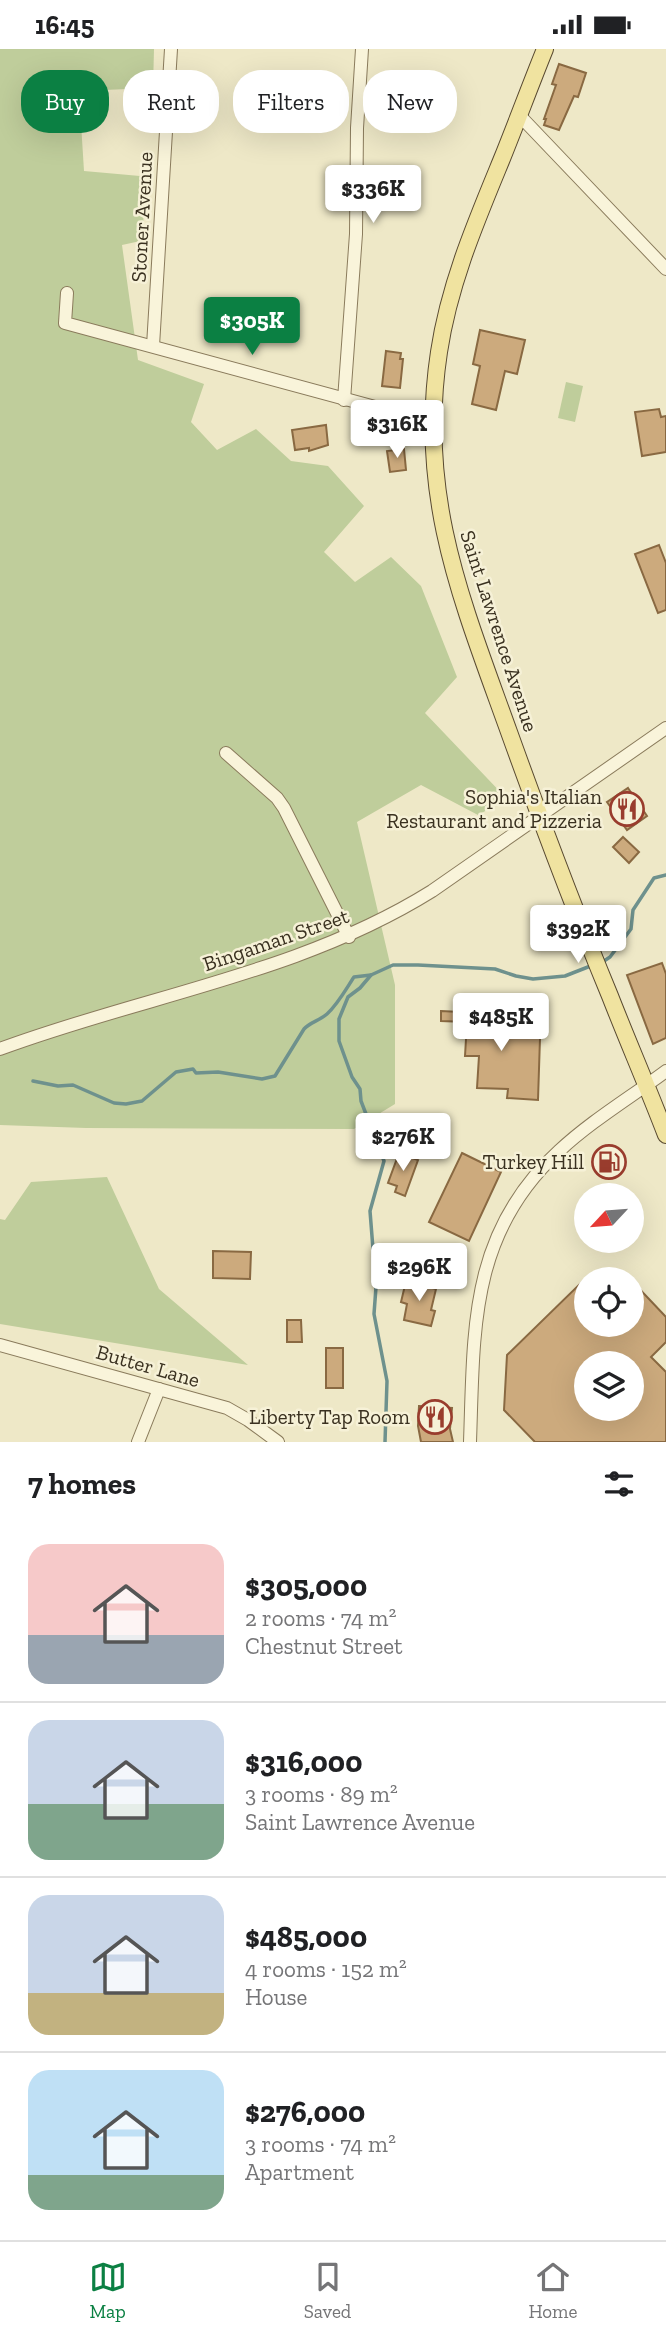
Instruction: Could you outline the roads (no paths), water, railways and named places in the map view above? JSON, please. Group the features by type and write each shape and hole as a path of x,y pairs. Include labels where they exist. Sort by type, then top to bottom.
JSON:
{"main road":[{"name":"Saint Lawrence Avenue","path":"545,49 464,252 451,294 438,355 433,454 451,566 540,815 666,1135"}],"street":[{"name":"Stoner Avenue","path":"153,346 171,49"},
{"path":"344,400 356,235 357,128 362,49"},
{"path":"520,116 666,269"},
{"path":"66,293 65,323 434,423"},
{"name":"Bingaman Street","path":"0,1049 287,960 349,937 423,897 666,728"},
{"path":"226,753 277,798 349,937"},
{"path":"470,1442 477,1306 494,1241 514,1205 542,1166 572,1140 666,1071"},
{"name":"Butter Lane","path":"0,1345 227,1408 278,1442"},
{"path":"138,1442 159,1389"}],"waterway":[{"path":"601,963 610,957 631,929 633,910 654,878 666,875"},
{"path":"33,1081 58,1086 73,1085 114,1103 126,1104 142,1101 176,1072 193,1069 196,1073 218,1072 262,1079 275,1076 304,1029 331,1010 354,977 371,975 393,965 418,965 495,969 533,979 565,976 593,965"},
{"path":"371,975 348,997 339,1019 339,1041 352,1077 360,1089 361,1101 384,1161 370,1211 376,1287 374,1314 387,1381 385,1442"}],"place":[{"name":"Sophia's Italian Restaurant and Pizzeria","path":"627,809"},
{"name":"Turkey Hill","path":"609,1162"},
{"name":"Liberty Tap Room","path":"435,1417"}]}
